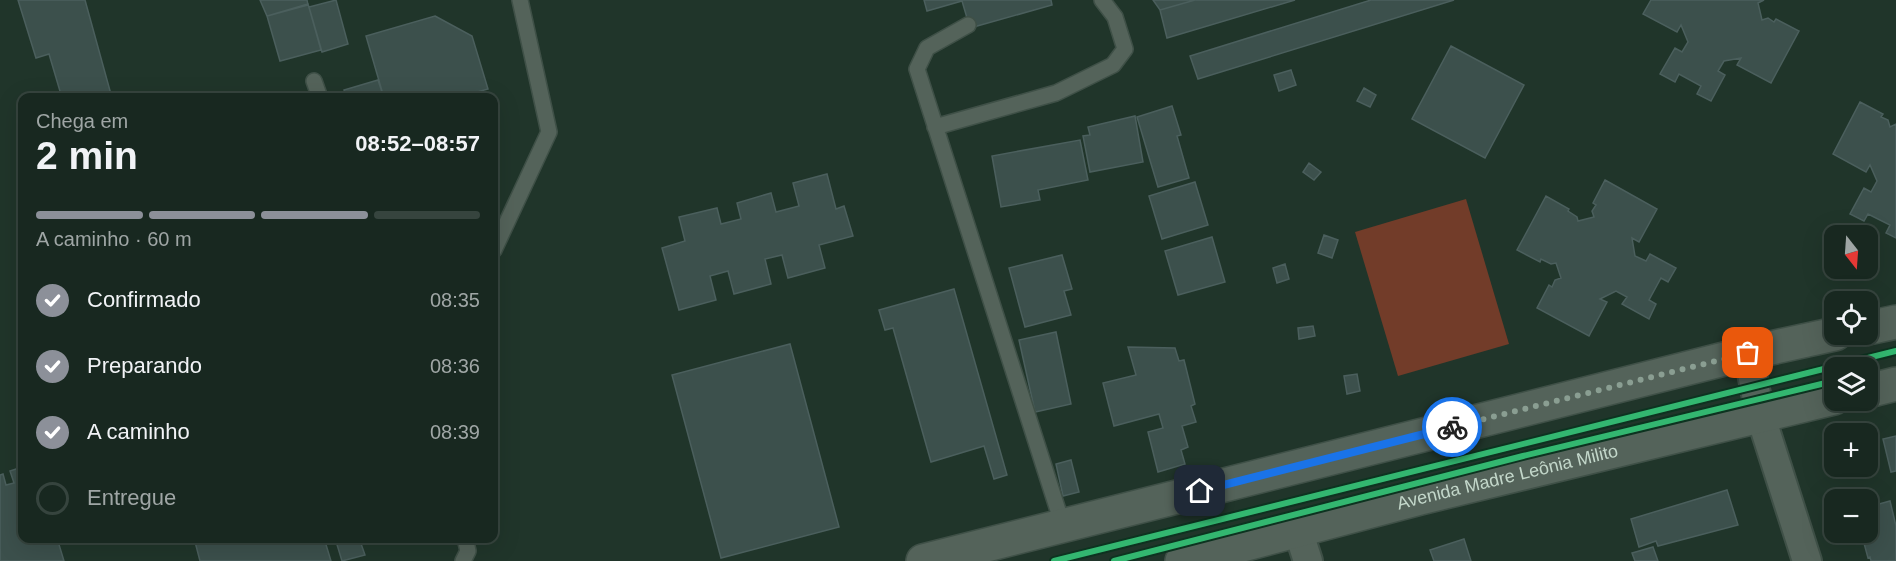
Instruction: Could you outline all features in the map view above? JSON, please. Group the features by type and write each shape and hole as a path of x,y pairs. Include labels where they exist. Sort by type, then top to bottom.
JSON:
{"main road":[{"path":"1878,326 1896,322"},
{"path":"923,561 1748,353 1824,336"},
{"path":"1878,388 1896,384"},
{"name":"Avenida Madre Leônia Milito","path":"1182,561 1760,414 1824,400"}],"street":[{"path":"1748,353 1760,414 1807,561"},
{"path":"1298,530 1308,561"}],"lane":[{"path":"498,241 549,132 520,0"},
{"path":"935,127 1056,93 1113,65 1125,49 1115,17 1102,0"},
{"path":"968,25 927,48 917,69 1063,526"},
{"path":"314,81 318,93"},
{"path":"463,561 468,551 466,543"}],"shaded area":[{"path":"1466,199 1509,344 1398,376 1355,232"}],"building":[{"path":"18,0 85,0 111,93 61,93 49,54 36,58"},
{"path":"260,0 307,0 308,5 267,16"},
{"path":"336,0 348,44 322,52 309,7"},
{"path":"924,0 1051,0 1052,5 970,28 962,1 927,11"},
{"path":"1153,0 1195,0 1160,10"},
{"path":"1195,0 1295,0 1167,38 1160,10"},
{"path":"1371,0 1454,0 1198,79 1190,56"},
{"path":"1651,0 1764,0 1758,3 1762,20 1768,18 1774,22 1776,19 1799,31 1771,83 1737,65 1741,58 1724,61 1718,71 1725,75 1711,101 1697,94 1701,86 1679,74 1675,82 1660,74 1675,48 1682,52 1688,42 1681,25 1677,32 1643,14"},
{"path":"308,4 321,50 280,61 267,16"},
{"path":"435,16 472,36 488,89 474,93 383,93 366,36"},
{"path":"1451,46 1524,85 1485,158 1412,119"},
{"path":"1291,70 1296,85 1279,91 1274,75"},
{"path":"378,80 382,93 345,93 344,90"},
{"path":"1364,88 1376,95 1370,107 1357,101"},
{"path":"1860,102 1883,114 1881,117 1888,120 1890,127 1896,124 1896,238 1886,233 1890,225 1868,214 1864,221 1850,214 1864,188 1871,192 1877,181 1870,165 1866,172 1833,154"},
{"path":"1172,106 1181,135 1177,136 1189,178 1158,187 1137,117"},
{"path":"1135,116 1143,162 1090,172 1083,136 1090,135 1088,127"},
{"path":"1080,140 1088,180 1038,190 1040,200 1001,207 992,156"},
{"path":"1309,163 1321,172 1314,180 1303,172"},
{"path":"827,174 836,209 844,206 853,236 819,245 825,268 788,278 782,255 765,259 771,284 734,294 728,271 710,276 716,300 679,310 662,248 685,241 679,217 717,208 721,224 741,219 737,203 771,193 776,212 799,206 793,183"},
{"path":"1605,180 1657,209 1639,242 1632,238 1635,256 1646,261 1650,254 1676,268 1668,282 1661,278 1649,300 1656,304 1649,319 1622,304 1627,297 1616,291 1600,299 1607,302 1589,336 1537,308 1549,285 1552,287 1555,280 1561,278 1556,263 1551,264 1541,259 1540,262 1517,250 1546,196 1569,209 1568,211 1577,217 1578,221 1594,217 1592,211 1596,205 1593,203"},
{"path":"1195,182 1208,225 1162,239 1149,196"},
{"path":"1324,235 1338,240 1332,258 1318,253"},
{"path":"1212,237 1225,282 1178,295 1165,251"},
{"path":"1062,255 1072,289 1064,291 1071,315 1025,327 1009,268"},
{"path":"1285,264 1289,279 1277,283 1273,268"},
{"path":"954,289 1007,475 994,479 984,446 931,462 893,328 885,330 879,310"},
{"path":"1313,326 1315,336 1299,339 1298,328"},
{"path":"1056,332 1071,404 1035,412 1019,340"},
{"path":"790,344 839,527 721,558 672,375"},
{"path":"1128,347 1175,348 1179,361 1184,360 1195,404 1191,406 1196,422 1182,426 1188,447 1181,450 1185,464 1158,472 1148,432 1163,428 1159,414 1114,426 1103,383 1136,375"},
{"path":"1357,374 1360,391 1347,394 1344,376"},
{"path":"1896,436 1896,471 1891,472 1883,439"},
{"path":"1071,460 1079,492 1063,496 1056,464"},
{"path":"18,468 18,543 59,543 64,561 0,561 0,475 3,474 6,485 14,483 10,471"},
{"path":"1727,490 1738,525 1658,546 1656,541 1639,547 1631,519"},
{"path":"1890,501 1896,526 1896,561 1871,561 1870,557 1868,558 1864,543 1878,543 1878,504"},
{"path":"1464,539 1471,561 1434,561 1430,550"},
{"path":"195,543 326,543 331,561 200,561"},
{"path":"337,543 361,543 365,555 342,561"},
{"path":"1653,547 1658,561 1635,561 1632,553"}],"cycle path":[{"path":"1054,561 1896,351"},
{"path":"1114,561 1523,456 1824,383"}],"way so far":[{"path":"1452,427 1748,353"}],"route":[{"path":"1200,491 1452,427"}]}
